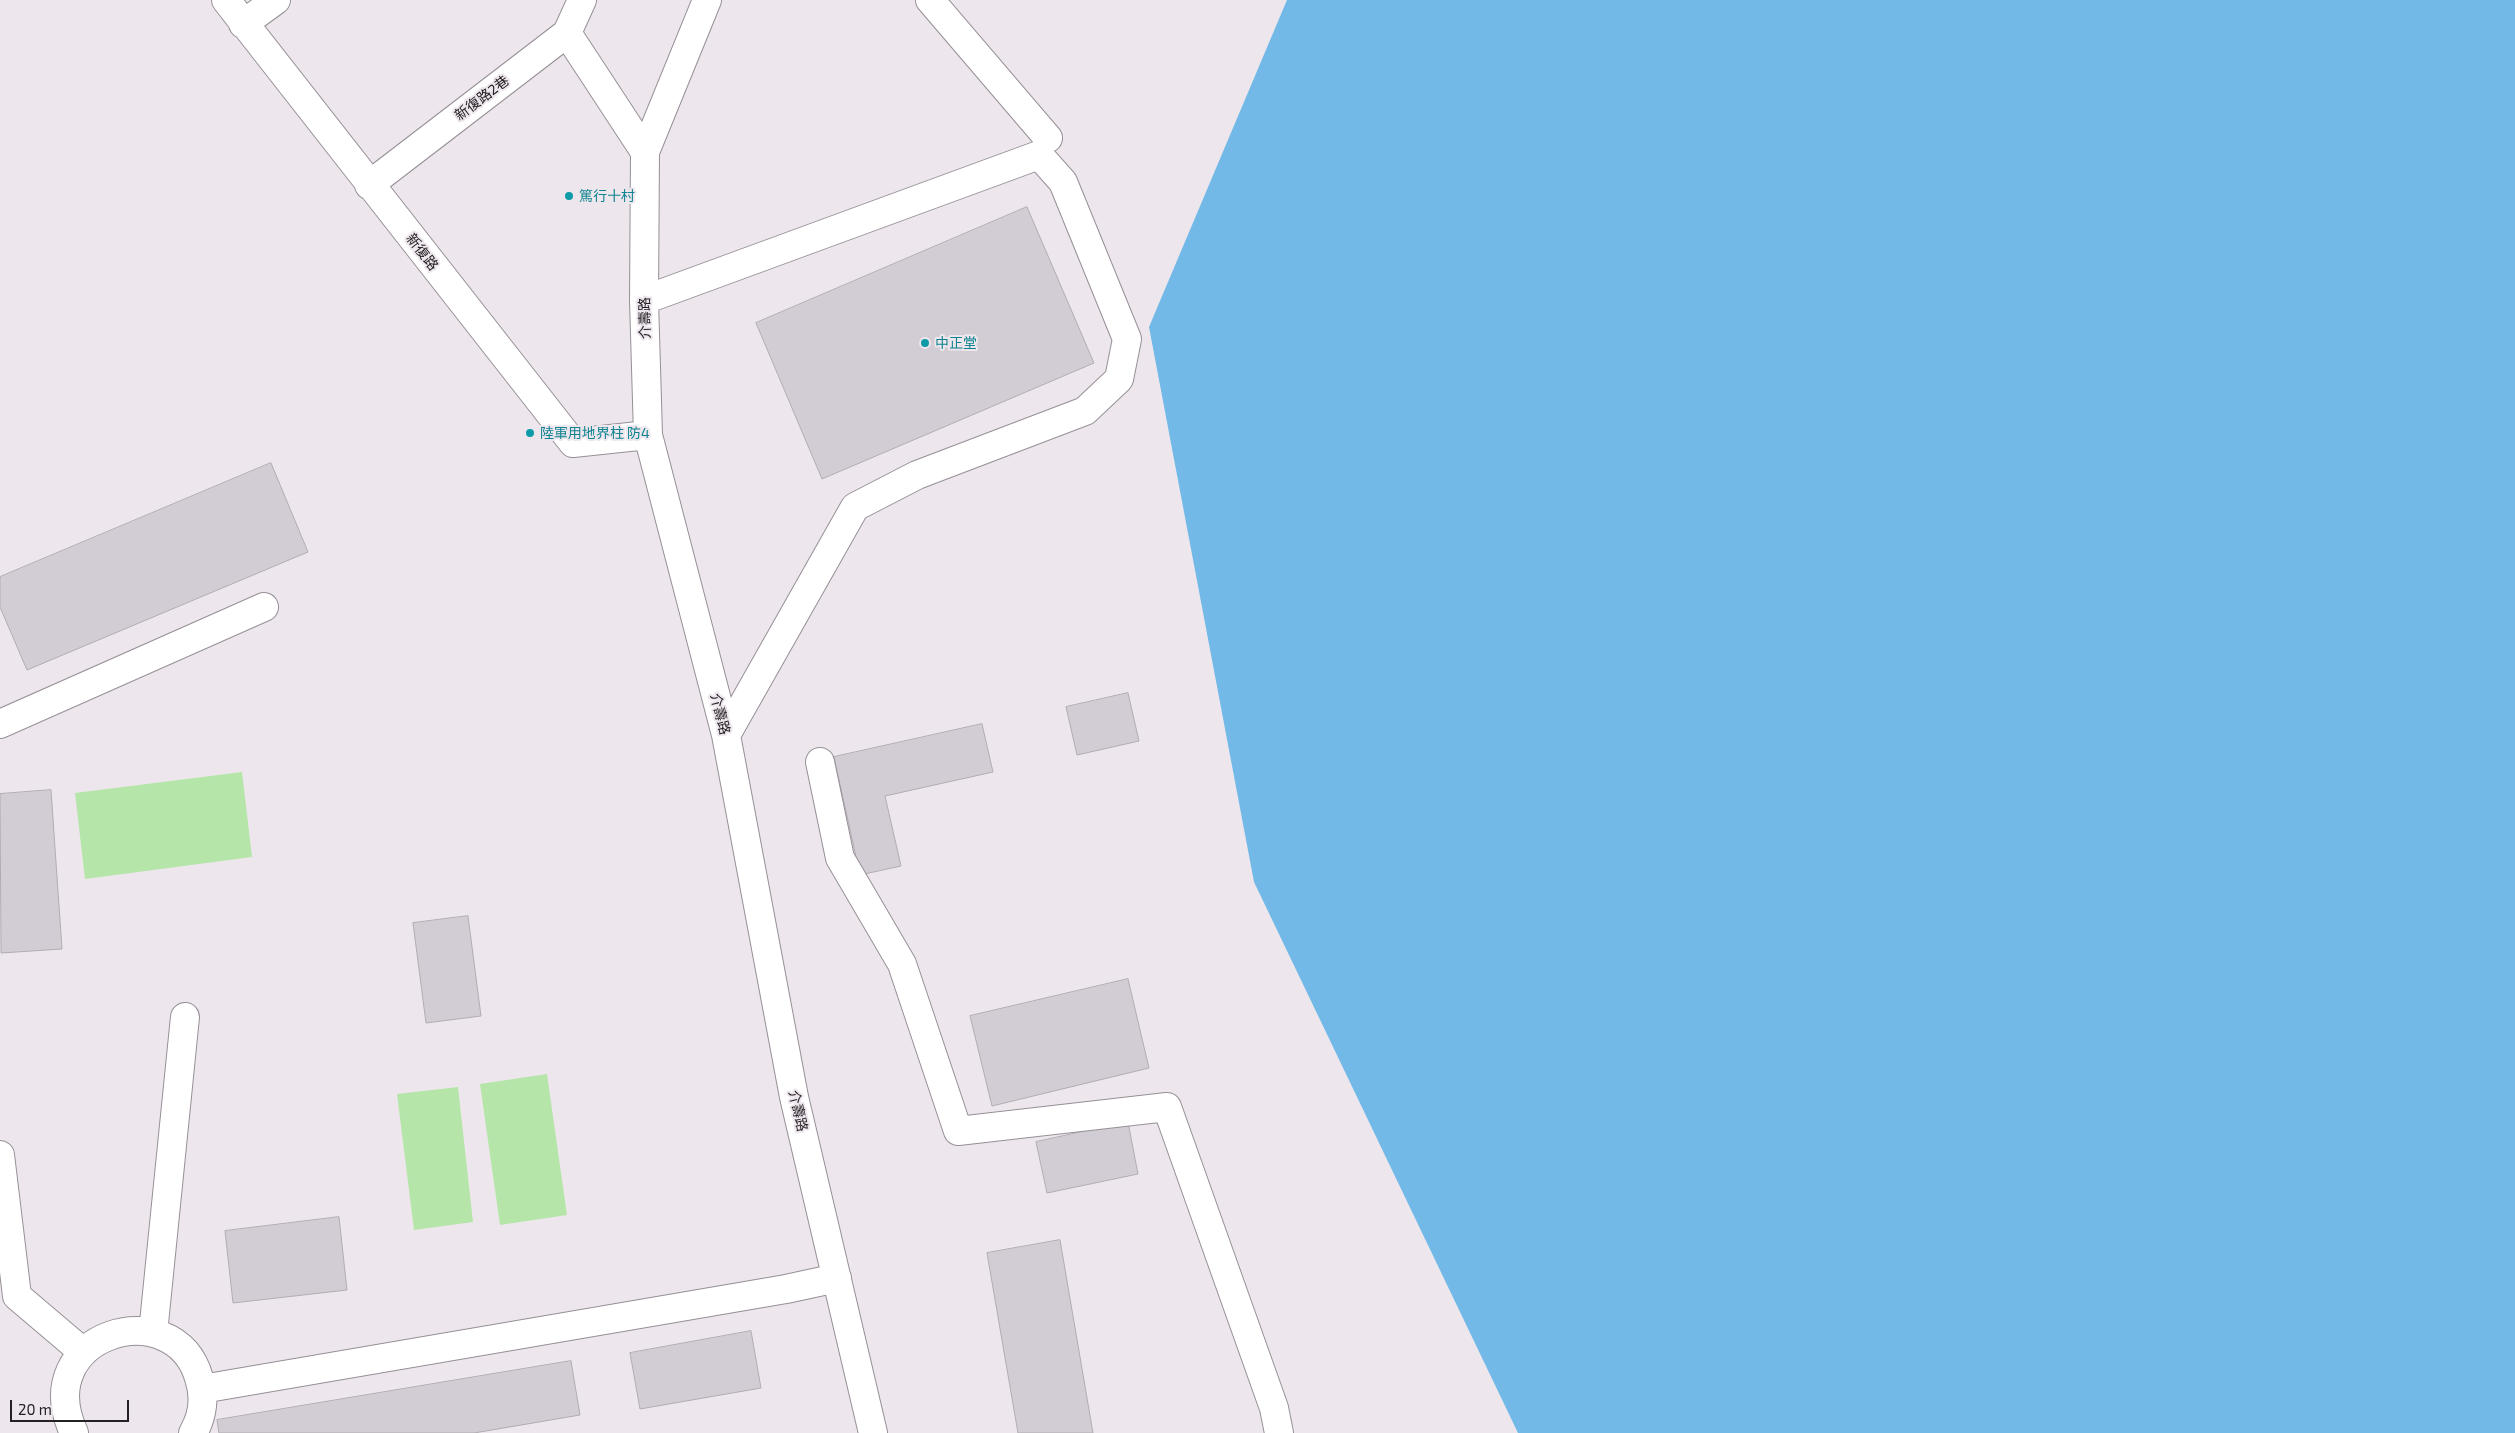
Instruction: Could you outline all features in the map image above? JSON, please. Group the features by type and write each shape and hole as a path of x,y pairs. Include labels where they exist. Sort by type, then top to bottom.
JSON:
{"street":[{"name":"新復路","path":"226,0 572,443 648,435"},
{"path":"243,24 276,0"},
{"name":"新復路2巷","path":"369,185 567,33 582,0"},
{"name":"介壽路","path":"707,0 645,152 644,300 648,435 726,735 794,1097 873,1433"},
{"path":"930,0 1048,138"},
{"path":"567,33 645,152"},
{"path":"644,300 1039,155 1063,182 1127,339 1119,379 1085,411 916,476 856,507 726,735"},
{"path":"0,724 264,607"},
{"path":"820,762 840,858 902,964 958,1131 1167,1107 1274,1408 1279,1433"},
{"path":"154,1333 185,1017"},
{"path":"0,1155 17,1296 83,1352"},
{"path":"202,1389 786,1289 837,1278"},
{"path":"74,1433 66,1417 64,1394 70,1371 83,1352 98,1340 115,1332 134,1330 154,1333 171,1341 186,1354 197,1370 202,1389 202,1408 193,1433"}],"green space":[{"path":"242,772 252,857 85,879 75,793"},
{"path":"547,1074 567,1215 500,1225 480,1084"},
{"path":"458,1087 473,1222 414,1230 397,1094"}],"water":[{"path":"1287,0 2515,0 2515,1433 1518,1433 1254,882 1149,327"}],"building":[{"name":"中正堂","path":"1027,207 1094,363 822,479 756,323"},
{"path":"271,463 308,552 27,670 0,607 0,577"},
{"path":"1128,693 1139,741 1077,755 1066,707"},
{"path":"982,724 993,772 885,796 901,866 860,875 834,757"},
{"path":"51,790 62,949 1,953 0,794"},
{"path":"468,916 481,1016 426,1023 413,923"},
{"path":"1128,979 1149,1068 992,1106 970,1016"},
{"path":"1128,1122 1138,1174 1047,1193 1036,1142"},
{"path":"339,1217 347,1290 233,1303 225,1231"},
{"path":"1060,1240 1093,1433 1018,1433 987,1253"},
{"path":"751,1331 761,1388 640,1409 630,1353"},
{"path":"571,1361 580,1415 474,1433 219,1433 217,1420"}],"place":[{"name":"篤行十村","path":"569,196"},
{"name":"中正堂","path":"925,343"},
{"name":"陸軍用地界柱 防4","path":"530,433"}]}
